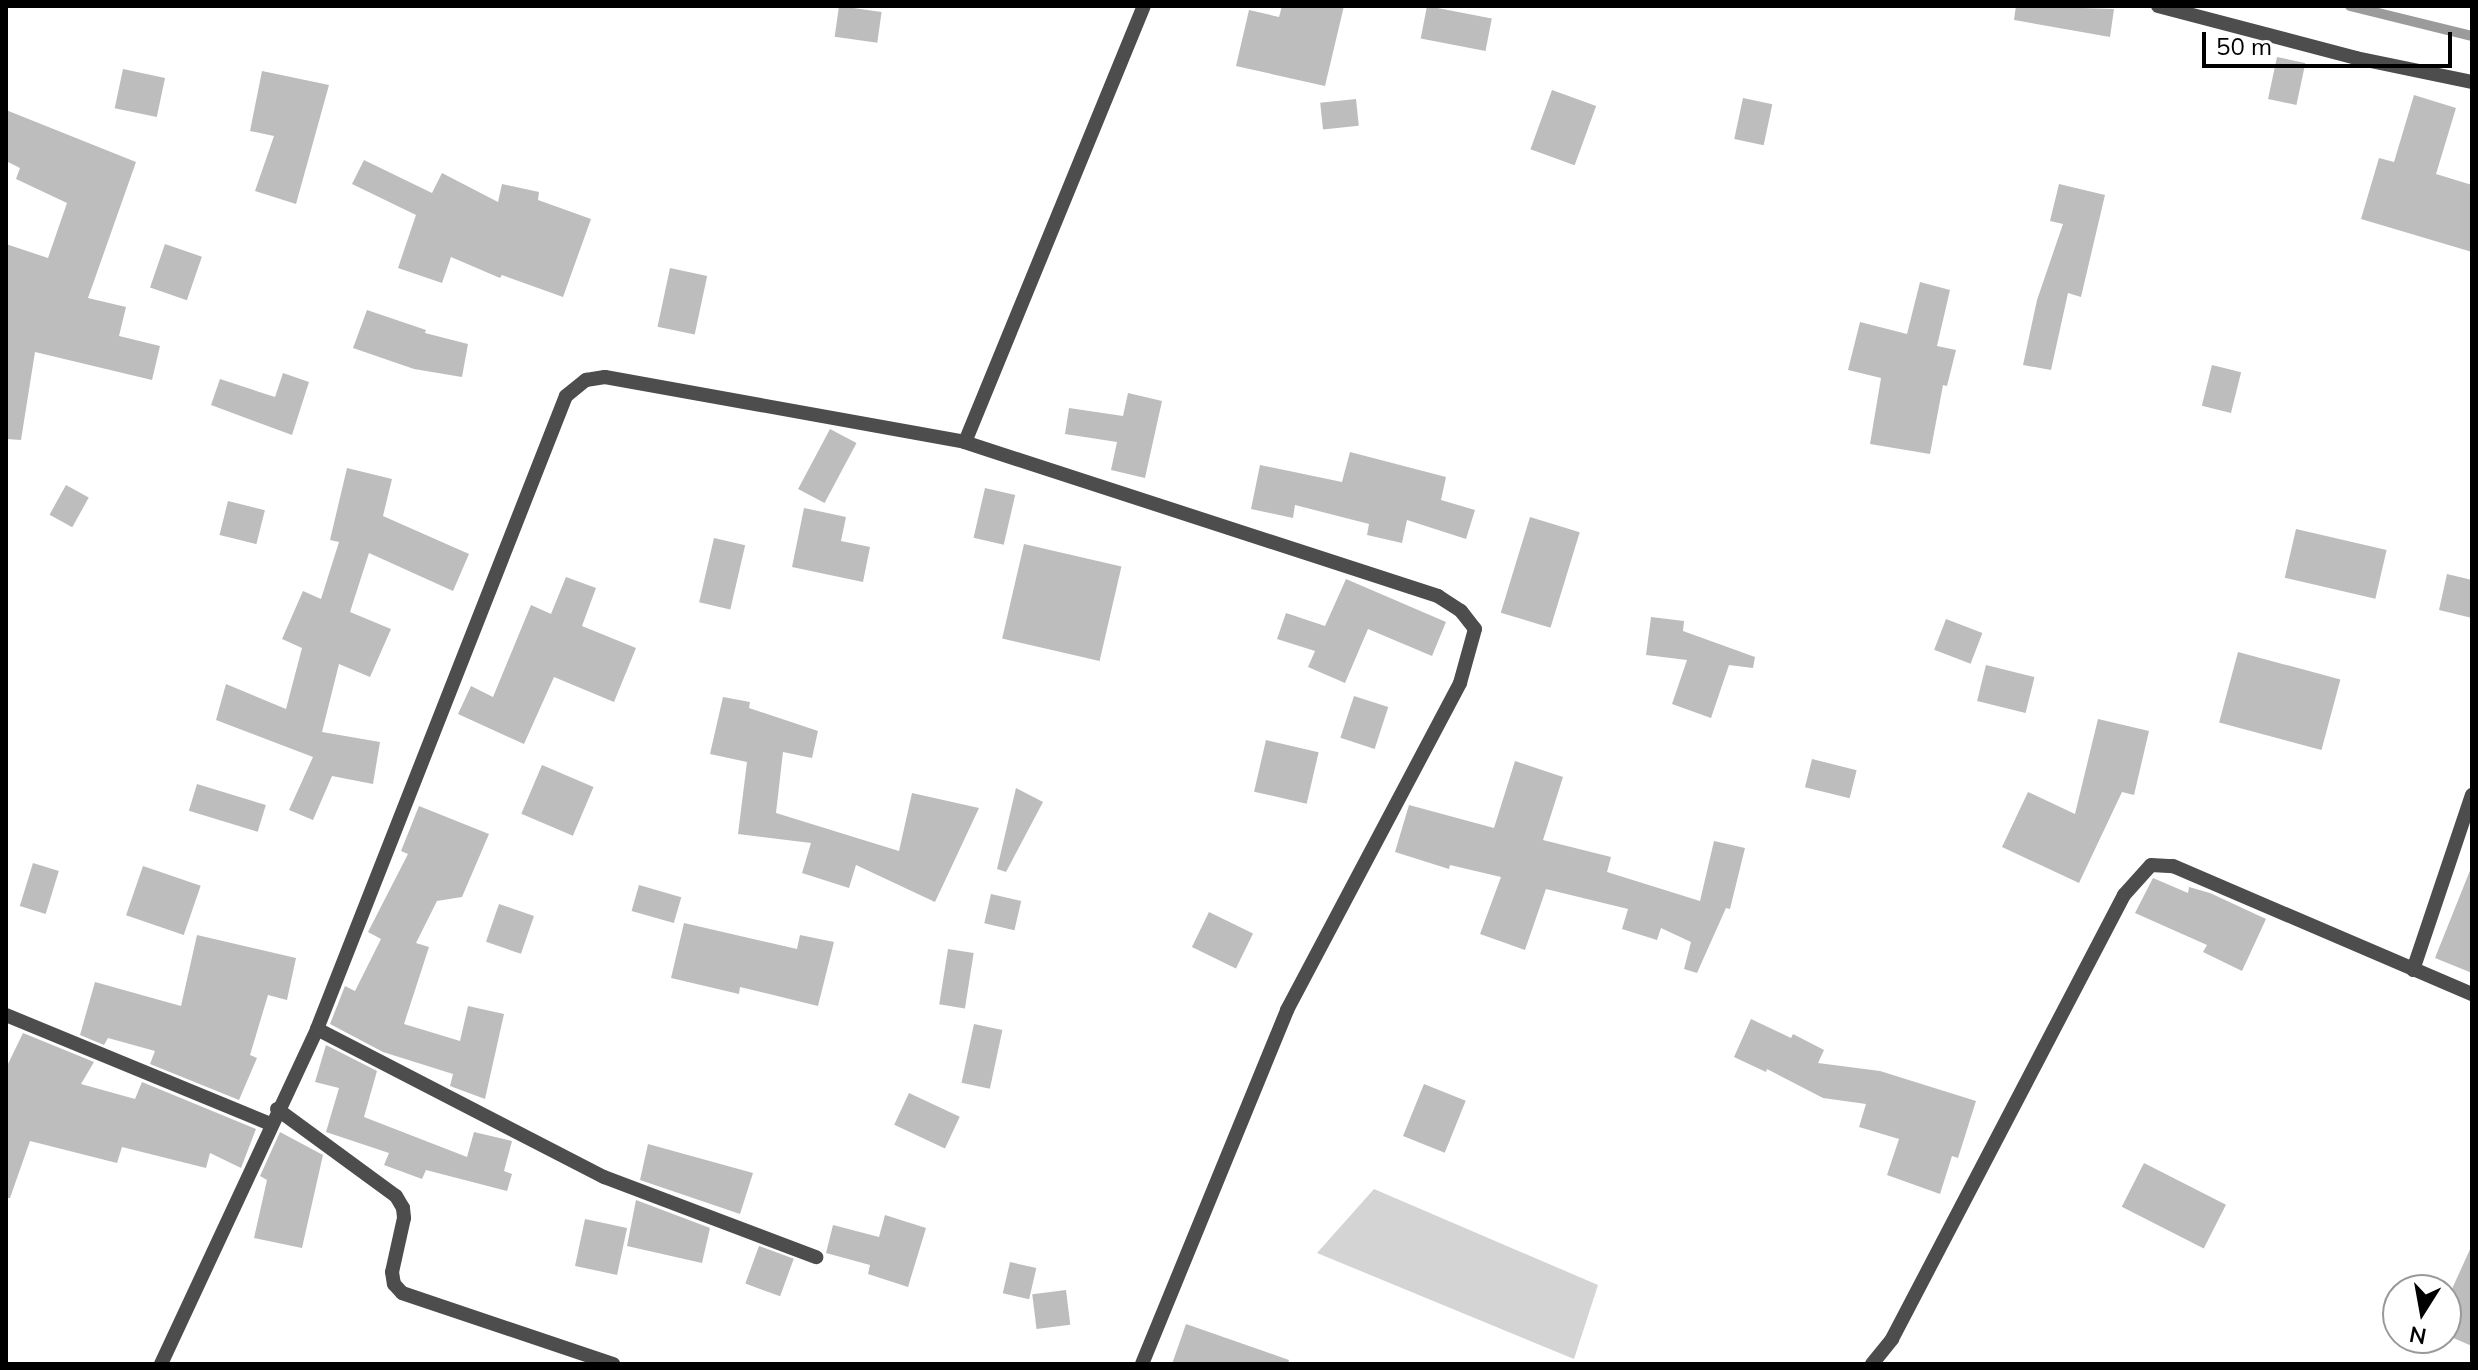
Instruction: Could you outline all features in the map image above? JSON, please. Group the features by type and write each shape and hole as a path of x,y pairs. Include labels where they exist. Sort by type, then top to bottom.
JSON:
{"street":[{"path":"965,442 1144,6"},
{"path":"2158,6 2356,58 2472,82"},
{"path":"161,1364 270,1124 317,1029 566,396 586,380 605,377 965,442 1438,596 1461,611 1475,629 1460,683 1287,1010 1142,1364"},
{"path":"2413,970 2472,795"},
{"path":"1872,1364 1892,1339 2124,895 2151,865 2173,866 2472,994"},
{"path":"6,1015 270,1124"},
{"path":"317,1029 604,1177 816,1257"},
{"path":"277,1109 396,1196 403,1208 404,1218 392,1272 394,1284 402,1293 613,1364"}],"shaded area":[{"path":"1374,1189 1598,1285 1574,1359 1317,1253"}],"building":[{"path":"839,6 882,12 877,43 835,37"},
{"path":"1282,6 1344,6 1325,86 1236,66 1249,10 1279,17"},
{"path":"1427,6 1492,19 1485,51 1421,38"},
{"path":"2016,6 2114,9 2110,37 2014,20"},
{"path":"2277,57 2305,63 2296,105 2268,99"},
{"path":"123,69 165,78 157,117 115,108"},
{"path":"262,71 329,85 296,204 255,191 274,136 250,131"},
{"path":"1552,90 1596,106 1575,165 1530,149"},
{"path":"2414,95 2456,108 2436,174 2472,185 2472,252 2361,219 2379,158 2394,162"},
{"path":"1743,98 1772,104 1764,145 1734,139"},
{"path":"1356,99 1359,126 1323,130 1320,103"},
{"path":"6,110 136,162 88,298 126,307 119,336 160,346 152,380 35,352 21,440 6,439 6,244 48,258 67,203 16,179 20,168 6,161"},
{"path":"364,160 432,193 442,173 498,202 502,184 539,192 538,200 591,219 563,297 502,275 500,278 451,257 442,283 398,268 416,215 352,184"},
{"path":"2059,184 2105,195 2081,297 2068,293 2051,370 2023,365 2037,300 2063,224 2050,221"},
{"path":"165,244 202,257 187,300 150,287"},
{"path":"670,268 707,276 695,335 658,327"},
{"path":"1920,282 1950,290 1937,346 1956,350 1947,386 1943,385 1930,454 1870,444 1881,378 1848,370 1860,322 1907,334"},
{"path":"367,310 426,330 425,333 468,344 462,377 414,369 353,348"},
{"path":"2212,365 2241,372 2231,413 2202,406"},
{"path":"283,373 309,382 292,435 211,405 220,379 275,397"},
{"path":"1128,393 1162,401 1145,478 1111,470 1117,442 1065,434 1069,408 1123,416"},
{"path":"830,429 856,443 825,503 798,489"},
{"path":"1350,452 1446,477 1441,500 1475,510 1466,539 1407,520 1402,543 1367,535 1369,524 1295,505 1293,518 1251,509 1260,465 1342,482"},
{"path":"347,468 392,479 383,516 469,554 453,591 369,553 350,612 391,629 370,677 339,664 322,732 380,742 373,784 332,776 313,820 289,810 313,757 216,720 226,684 286,709 302,648 282,639 303,591 321,599 339,542 330,540"},
{"path":"66,485 89,498 72,527 50,515"},
{"path":"985,488 1015,495 1004,545 974,538"},
{"path":"228,501 265,510 256,544 220,535"},
{"path":"804,508 846,517 841,541 870,547 863,582 792,567"},
{"path":"1530,517 1580,532 1550,628 1501,613"},
{"path":"2296,529 2387,550 2375,599 2285,578"},
{"path":"714,538 745,545 730,610 699,602"},
{"path":"1024,544 1121,566 1100,661 1002,639"},
{"path":"2447,574 2472,580 2472,618 2439,610"},
{"path":"566,577 596,588 582,626 636,648 614,702 554,677 524,744 458,714 471,686 493,697 531,605 551,614"},
{"path":"1346,579 1446,622 1432,656 1368,629 1345,683 1308,667 1315,651 1277,639 1286,613 1325,626"},
{"path":"1651,617 1684,621 1683,631 1755,657 1753,668 1729,665 1711,718 1672,704 1687,660 1646,655"},
{"path":"1946,619 1982,633 1971,664 1934,650"},
{"path":"2238,652 2340,679 2321,750 2219,723"},
{"path":"1986,665 2035,677 2026,713 1977,701"},
{"path":"1354,696 1388,707 1375,749 1340,738"},
{"path":"723,697 750,702 749,708 818,731 812,758 783,752 776,813 899,851 912,793 979,808 935,902 856,865 849,888 802,873 811,843 738,834 747,762 710,754"},
{"path":"2098,719 2149,731 2134,795 2122,792 2079,883 2002,847 2028,792 2075,814"},
{"path":"1266,740 1319,752 1307,804 1254,792"},
{"path":"1812,759 1857,770 1850,798 1805,787"},
{"path":"1515,761 1563,777 1543,840 1611,857 1607,872 1700,901 1714,841 1745,848 1730,909 1726,908 1697,973 1684,969 1691,942 1661,928 1657,940 1622,929 1628,909 1546,889 1525,950 1480,934 1501,877 1450,865 1449,869 1395,852 1409,805 1494,828"},
{"path":"542,765 594,787 573,836 521,814"},
{"path":"197,784 266,805 258,832 189,811"},
{"path":"1016,788 1043,802 1006,872 997,869"},
{"path":"419,806 489,834 462,897 437,901 416,943 429,947 404,1024 460,1041 468,1006 504,1014 485,1099 450,1086 453,1074 383,1052 330,1024 345,986 355,991 381,939 368,932 408,854 401,851"},
{"path":"33,863 59,871 46,914 20,906"},
{"path":"143,866 201,886 184,935 126,915"},
{"path":"2472,868 2472,973 2435,958"},
{"path":"2153,878 2188,893 2189,887 2210,893 2266,919 2242,971 2203,952 2207,945 2135,913"},
{"path":"639,885 681,897 674,923 632,911"},
{"path":"991,894 1021,901 1014,930 984,923"},
{"path":"499,904 534,916 521,954 486,942"},
{"path":"1209,912 1253,933 1236,969 1192,947"},
{"path":"684,923 797,949 800,935 834,942 818,1006 740,987 739,994 671,978"},
{"path":"197,935 296,958 287,1000 268,995 250,1055 257,1058 239,1100 150,1064 155,1051 108,1038 104,1045 80,1035 95,982 181,1006"},
{"path":"948,949 974,953 965,1008 939,1004"},
{"path":"1751,1019 1791,1038 1793,1034 1824,1050 1818,1063 1880,1071 1976,1101 1958,1158 1952,1156 1940,1194 1887,1175 1899,1139 1859,1127 1866,1104 1823,1098 1767,1069 1766,1072 1734,1057"},
{"path":"974,1024 1002,1030 990,1089 962,1083"},
{"path":"23,1033 94,1062 81,1084 135,1099 142,1082 256,1129 241,1168 210,1153 206,1168 122,1147 117,1163 30,1141 10,1198 6,1198 6,1068"},
{"path":"326,1045 377,1071 364,1117 467,1157 474,1132 512,1141 504,1171 512,1174 507,1191 426,1170 422,1179 384,1165 389,1153 326,1132 339,1088 315,1082"},
{"path":"1424,1084 1466,1101 1445,1153 1403,1136"},
{"path":"909,1093 960,1117 945,1148 894,1125"},
{"path":"280,1132 323,1155 302,1248 254,1238 267,1180 260,1176"},
{"path":"648,1144 753,1173 740,1214 640,1180"},
{"path":"2144,1163 2226,1205 2204,1248 2122,1207"},
{"path":"636,1200 710,1228 702,1263 627,1246"},
{"path":"885,1215 926,1228 908,1287 868,1274 870,1265 826,1253 833,1225 879,1237"},
{"path":"585,1219 627,1228 617,1275 575,1266"},
{"path":"2472,1245 2472,1346 2462,1342 2462,1274 2459,1274"},
{"path":"759,1246 794,1259 780,1296 745,1284"},
{"path":"1010,1262 1036,1268 1029,1299 1003,1293"},
{"path":"1066,1290 1070,1325 1037,1329 1032,1294"},
{"path":"1186,1324 1289,1360 1288,1364 1172,1364"}],"waterway":[{"path":"2350,6 2472,36"}]}
